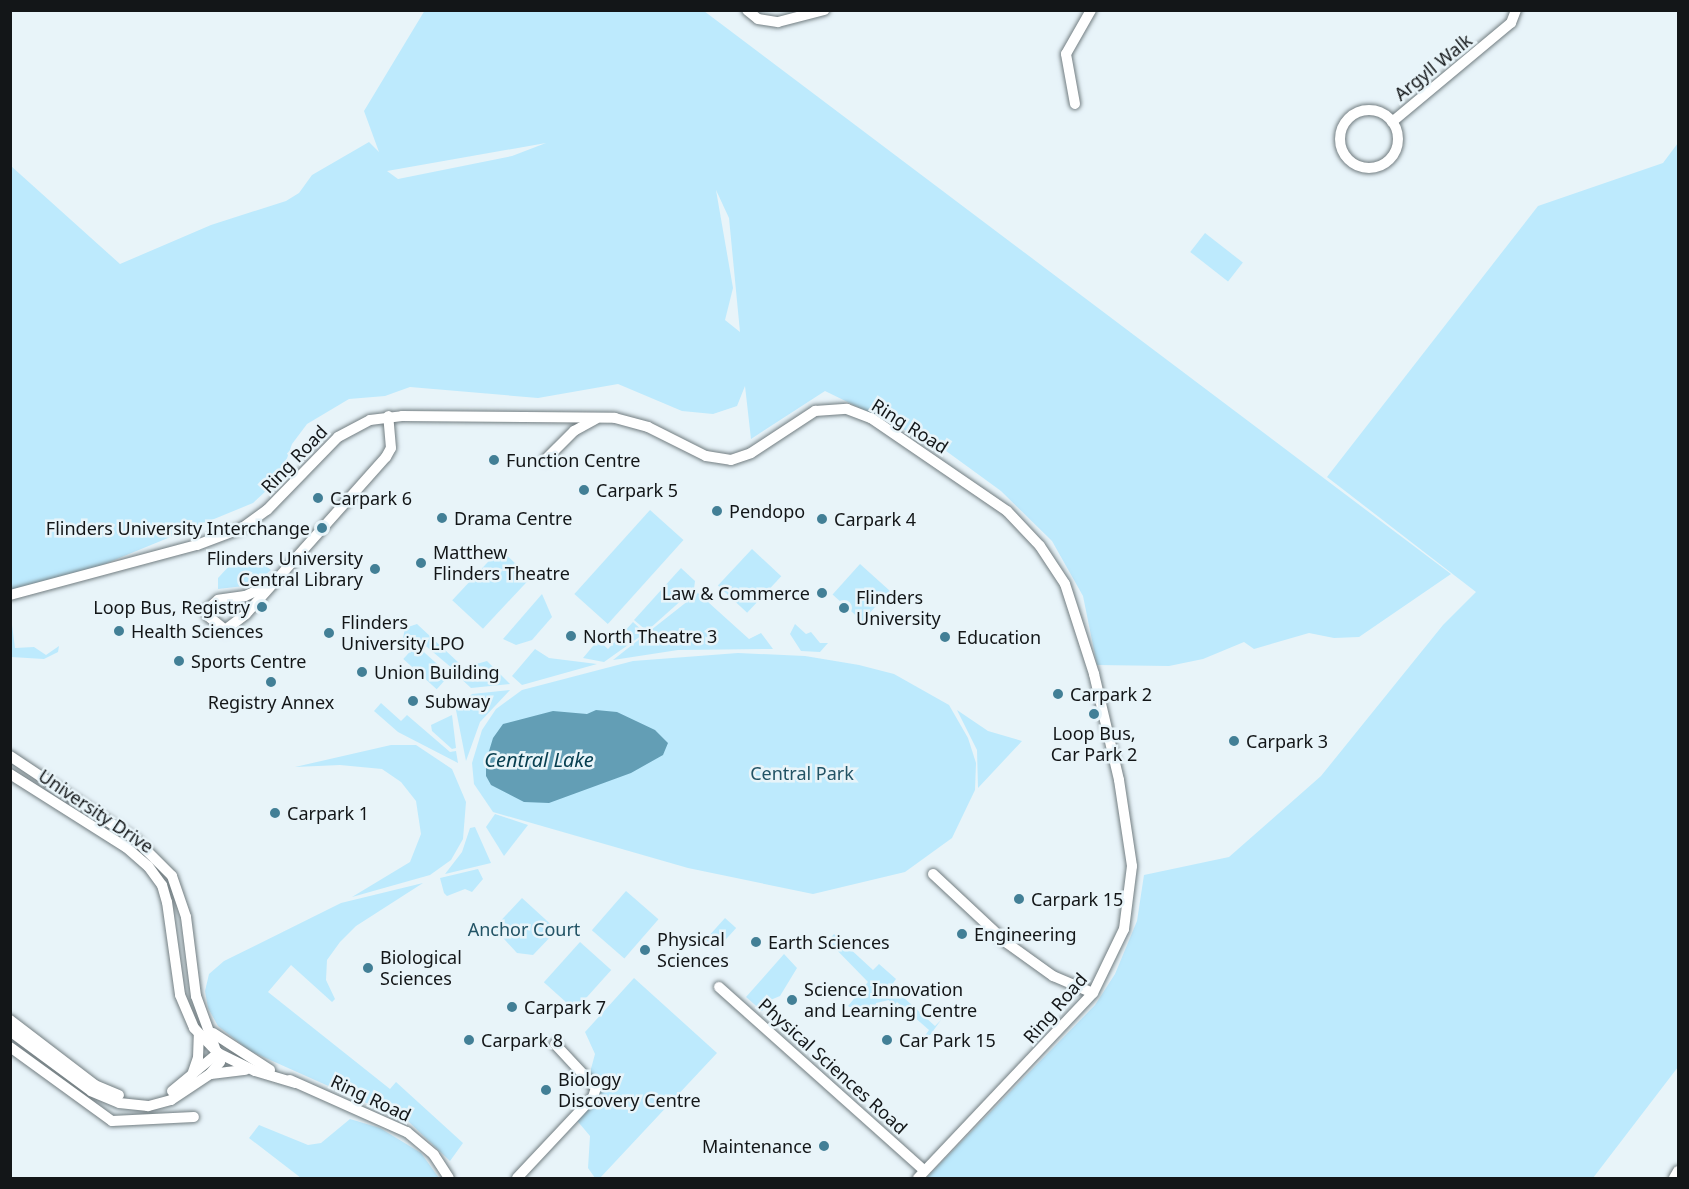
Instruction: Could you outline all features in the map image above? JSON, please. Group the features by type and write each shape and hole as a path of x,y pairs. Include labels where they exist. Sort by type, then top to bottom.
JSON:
{"street":[{"path":"747,10 767,21 778,22 824,10"},
{"path":"1075,104 1066,54 1091,10"},
{"name":"Argyll Walk","path":"1392,122 1511,23 1516,10"},
{"name":"Argyll Walk","path":"1377,111 1392,122 1396,130 1395,149 1383,164 1364,167 1347,159 1341,133 1350,117 1377,111"},
{"name":"Ring Road","path":"10,595 228,534 258,518 348,429 388,416 602,417 636,422 706,456 730,460 751,453 805,415 826,408 854,410 980,491 1040,546 1065,584 1087,641 1130,845 1129,908 1117,948 1093,993 921,1174"},
{"path":"271,584 245,596 218,600 207,610 208,616 222,629 229,629 271,584 386,457 391,448 388,416"},
{"path":"546,459 574,431 602,417"},
{"name":"University Drive","path":"10,756 128,834 160,861 180,891 199,1005 213,1033 218,1053"},
{"name":"University Drive","path":"10,774 127,848 148,866 162,885 167,902 182,1002 199,1035 218,1053"},
{"path":"933,874 1007,943 1053,976 1093,993"},
{"path":"175,962 194,973"},
{"name":"Physical Sciences Road","path":"719,987 921,1174"},
{"path":"10,1020 95,1085 121,1096 157,1097 191,1079 218,1053"},
{"path":"10,1031 91,1091 119,1103 161,1103 210,1074 220,1062 218,1053"},
{"name":"Ring Road","path":"213,1033 249,1059 295,1083 407,1132 430,1150 449,1179"},
{"path":"191,1079 198,1058 199,1035"},
{"path":"517,1179 593,1097 596,1088 555,1044"},
{"path":"10,1047 112,1120 194,1117"},
{"path":"218,1053 249,1059"},
{"name":"Ring Road","path":"218,1053 255,1071 295,1083"},
{"path":"210,1074 240,1069 255,1071"},
{"path":"1674,1179 1678,1171"}],"green space":[{"path":"425,10 704,11 1451,574 1359,637 1334,638 1309,633 1254,649 1244,642 1203,659 1169,666 1097,665 1083,596 1052,541 1001,491 942,448 825,391 751,439 745,386 737,406 713,414 682,411 618,384 538,398 410,387 385,396 349,399 307,424 292,444 280,478 253,503 61,582 11,590 11,166 120,264 211,225 286,201 299,193 312,175 369,142 379,152 364,111","holes":["546,143 512,156 398,179 387,171","716,190 729,218 740,332 725,320 733,288"]},
{"path":"1678,143 1678,1067 1593,1178 926,1178 1095,1005 1115,974 1137,921 1144,875 1229,857 1321,776 1443,625 1476,592 1327,477 1538,206 1663,163"},
{"path":"1205,233 1243,263 1228,281 1190,252"},
{"path":"650,510 683,540 608,624 574,594"},
{"path":"245,549 271,570 253,585 218,589 218,578"},
{"path":"500,549 531,578 483,629 452,600"},
{"path":"752,549 781,576 747,613 718,586"},
{"path":"860,564 890,591 862,621 833,594"},
{"path":"681,568 695,581 694,589 647,631 634,620"},
{"path":"698,593 749,639 761,633 773,649 678,650 613,660"},
{"path":"542,594 552,617 532,640 516,645 503,639"},
{"path":"11,617 15,648 34,647 46,655 59,646 58,652 44,659 11,657"},
{"path":"633,622 645,633 604,662 583,658 598,640 608,649"},
{"path":"417,624 459,663 453,669 414,636 403,638 405,628"},
{"path":"795,624 806,634 811,632 820,643 828,643 820,652 801,651 790,634"},
{"path":"416,645 449,675 437,689 403,659"},
{"path":"535,649 549,658 597,664 522,685 512,676"},
{"name":"Central Park","path":"738,653 805,656 859,665 894,674 949,705 968,738 976,763 975,790 952,838 905,872 813,894 688,868 493,812 474,784 472,763 482,730 496,709 522,690 633,661"},
{"path":"487,661 510,684 471,688 456,674 462,668"},
{"path":"510,690 480,722 466,761 456,710 472,694"},
{"path":"381,703 401,721 407,715 450,752 456,751 458,763 398,732 374,711"},
{"path":"957,710 988,731 1022,741 978,788 977,750"},
{"path":"452,715 456,748 452,749 432,731 431,725"},
{"path":"391,745 416,745 452,769 466,802 463,839 451,860 430,875 352,897 410,862 421,834 416,801 401,782 382,769 340,765 295,767"},
{"path":"495,814 528,825 504,856 486,827"},
{"path":"475,827 491,863 445,874 462,852 470,828"},
{"path":"478,869 483,879 472,892 465,889 447,896 444,893 440,878"},
{"path":"423,883 356,926 340,942 327,960 326,980 335,999 332,1002 291,965 268,992 390,1089 396,1082 463,1143 450,1161 409,1122 250,1051 218,1026 208,1008 205,991 209,974 224,961 341,903"},
{"path":"626,891 658,919 624,958 592,930"},
{"name":"Anchor Court","path":"522,898 557,930 533,955 517,953 494,928"},
{"path":"725,918 736,928 717,950 706,940"},
{"path":"834,934 873,970 879,964 896,979 891,986 935,1026 941,1020 928,1038 924,1037 929,1030 897,1002 892,1008 889,1000 876,1003 874,1013 868,1008 862,1014 848,1006 868,982 828,941"},
{"path":"580,942 611,970 575,1010 544,982"},
{"path":"784,954 797,968 780,996 768,1001 762,1011 746,997"},
{"path":"634,978 717,1053 600,1178 595,1178 588,1168 590,1136 574,1117 593,1097 589,1076 595,1054 585,1032"},
{"path":"350,1119 380,1128 421,1153 439,1178 301,1178 249,1138 259,1125 308,1145 321,1143"}],"water":[{"name":"Central Lake","path":"596,710 617,712 655,730 668,743 663,755 631,773 549,803 524,802 491,785 486,776 486,761 493,738 503,724 553,711 587,714"}],"place":[{"name":"Function Centre","path":"494,460"},
{"name":"Carpark 5","path":"584,490"},
{"name":"Carpark 6","path":"318,498"},
{"name":"Pendopo","path":"717,511"},
{"name":"Drama Centre","path":"442,518"},
{"name":"Carpark 4","path":"822,519"},
{"name":"Flinders University Interchange","path":"322,528"},
{"name":"Matthew Flinders Theatre","path":"421,563"},
{"name":"Flinders University Central Library","path":"375,569"},
{"name":"Law & Commerce","path":"822,593"},
{"name":"Loop Bus, Registry","path":"262,607"},
{"name":"Flinders University","path":"844,608"},
{"name":"Health Sciences","path":"119,631"},
{"name":"Flinders University LPO","path":"329,633"},
{"name":"North Theatre 3","path":"571,636"},
{"name":"Education","path":"945,637"},
{"name":"Sports Centre","path":"179,661"},
{"name":"Union Building","path":"362,672"},
{"name":"Registry Annex","path":"271,682"},
{"name":"Carpark 2","path":"1058,694"},
{"name":"Subway","path":"413,701"},
{"name":"Loop Bus, Car Park 2","path":"1094,714"},
{"name":"Carpark 3","path":"1234,741"},
{"name":"Carpark 1","path":"275,813"},
{"name":"Carpark 15","path":"1019,899"},
{"name":"Engineering","path":"962,934"},
{"name":"Earth Sciences","path":"756,942"},
{"name":"Physical Sciences","path":"645,950"},
{"name":"Biological Sciences","path":"368,968"},
{"name":"Science Innovation and Learning Centre","path":"792,1000"},
{"name":"Carpark 7","path":"512,1007"},
{"name":"Carpark 8","path":"469,1040"},
{"name":"Car Park 15","path":"887,1040"},
{"name":"Biology Discovery Centre","path":"546,1090"},
{"name":"Maintenance","path":"824,1146"}]}
